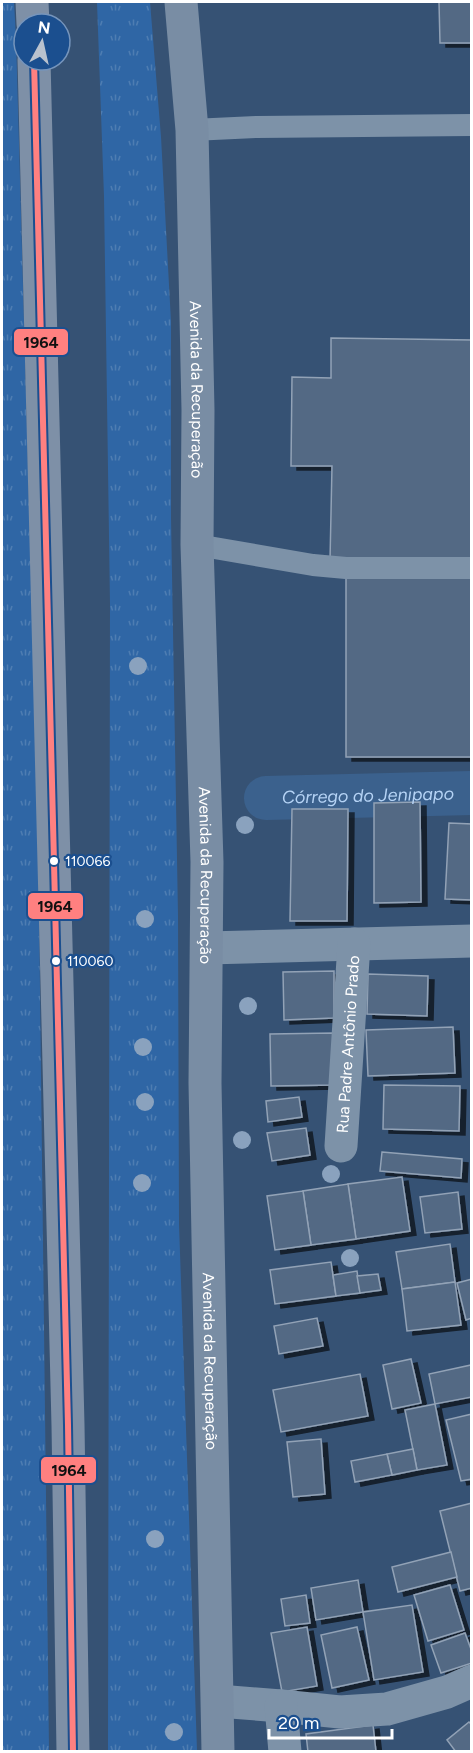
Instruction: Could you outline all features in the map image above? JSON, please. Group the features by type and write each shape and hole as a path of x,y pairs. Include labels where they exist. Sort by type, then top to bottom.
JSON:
{"highway":[{"path":"34,72 69,1436 73,1752"}],"main road":[{"name":"Avenida da Recuperação","path":"181,2 192,130 198,410 197,545 207,862 205,1095 219,1752"}],"street":[{"name":"Rua Padre Antônio Prado","path":"207,948 471,941"},
{"name":"Rua Padre Antônio Prado","path":"341,1146 354,944"},
{"path":"218,1701 340,1712 387,1709 447,1692 471,1682"},
{"path":"281,1706 285,1752"}],"lane":[{"path":"192,130 471,125"},
{"path":"197,545 313,565 346,568 471,568"}],"green space":[{"path":"2,2 14,2 12,72 17,72 38,821 49,1751 2,1752"},
{"path":"97,2 150,2 161,137 171,322 179,1224 197,1751 108,1751 110,603 104,196"}],"building":[{"path":"439,2 472,2 472,43 440,43"},
{"path":"331,338 472,340 472,562 330,561 332,466 291,466 292,377 331,378"},
{"path":"346,577 472,578 472,757 346,757"},
{"path":"420,802 421,902 374,903 374,803"},
{"path":"292,809 348,809 347,921 290,921"},
{"path":"449,823 472,824 472,900 445,899"},
{"path":"334,971 334,1018 284,1020 283,972"},
{"path":"368,974 428,976 427,1016 367,1014"},
{"path":"453,1027 455,1073 368,1076 366,1030"},
{"path":"334,1033 335,1085 271,1086 270,1034"},
{"path":"384,1085 460,1086 459,1131 383,1129"},
{"path":"299,1097 302,1117 268,1122 266,1101"},
{"path":"306,1128 310,1155 272,1161 267,1133"},
{"path":"382,1152 462,1159 461,1178 380,1171"},
{"path":"402,1177 410,1231 356,1239 348,1184"},
{"path":"348,1184 356,1239 311,1245 303,1191"},
{"path":"303,1191 311,1245 275,1250 267,1196"},
{"path":"458,1192 462,1229 425,1233 420,1197"},
{"path":"450,1244 455,1282 402,1289 396,1252"},
{"path":"331,1262 336,1296 275,1304 270,1270"},
{"path":"357,1271 360,1293 336,1296 333,1275"},
{"path":"378,1274 381,1290 360,1293 357,1276"},
{"path":"472,1279 472,1318 466,1320 457,1283"},
{"path":"455,1282 461,1325 407,1331 402,1289"},
{"path":"317,1318 323,1346 279,1354 274,1326"},
{"path":"411,1359 421,1403 392,1409 383,1365"},
{"path":"471,1365 472,1397 435,1404 429,1374"},
{"path":"360,1374 368,1416 281,1432 273,1390"},
{"path":"435,1404 447,1465 417,1470 405,1410"},
{"path":"472,1414 472,1479 461,1481 446,1420"},
{"path":"321,1439 325,1494 293,1497 287,1442"},
{"path":"413,1449 417,1470 392,1475 387,1454"},
{"path":"387,1454 392,1475 355,1482 351,1461"},
{"path":"472,1503 472,1588 460,1591 440,1511"},
{"path":"451,1552 457,1577 398,1592 392,1567"},
{"path":"358,1580 363,1612 316,1620 311,1588"},
{"path":"450,1585 464,1630 428,1641 414,1595"},
{"path":"306,1595 310,1623 285,1626 281,1599"},
{"path":"412,1605 423,1672 374,1680 363,1612"},
{"path":"307,1627 317,1686 282,1692 271,1633"},
{"path":"357,1627 369,1680 332,1688 321,1635"},
{"path":"465,1633 472,1652 472,1663 441,1673 431,1645"},
{"path":"469,1722 472,1725 472,1752 456,1752 447,1740"},
{"path":"373,1725 376,1752 308,1752 306,1734"}],"waterway":[{"name":"Córrego do Jenipapo","path":"266,798 472,793"}],"transit line":[{"name":"1964","path":"34,72 68,1425 73,1752"}],"place":[{"name":"110066","path":"54,861"},
{"name":"110060","path":"56,961"}]}
